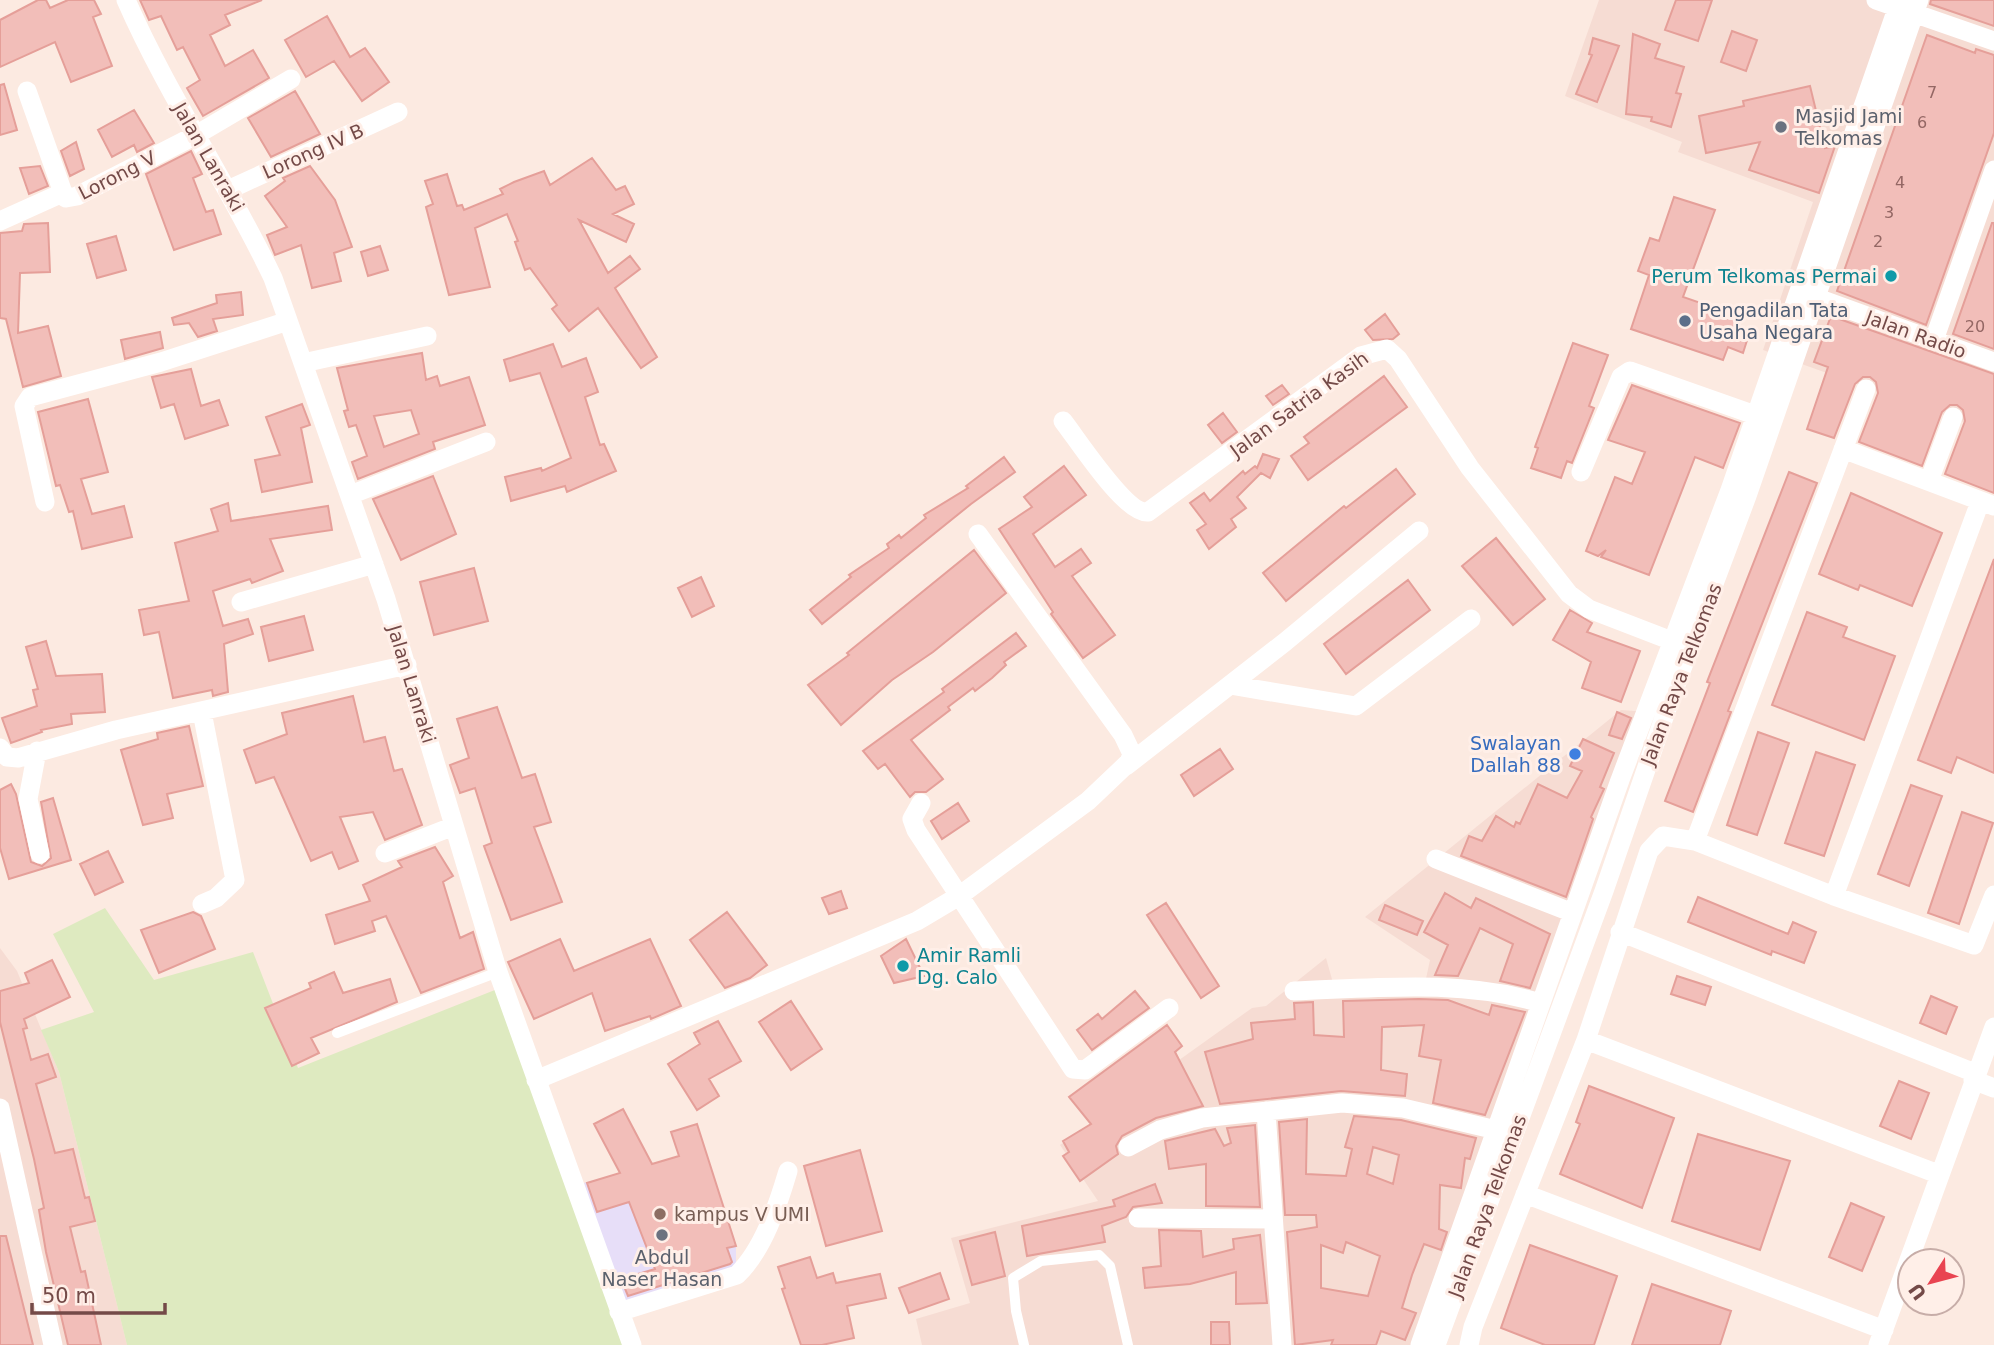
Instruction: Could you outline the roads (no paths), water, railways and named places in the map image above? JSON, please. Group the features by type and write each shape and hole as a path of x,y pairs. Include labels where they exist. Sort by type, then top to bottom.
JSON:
{"street":[{"name":"Jalan Lanraki","path":"127,0 146,44 228,190 273,278 407,665 498,972 632,1345"},
{"path":"1876,0 1908,5 1994,41"},
{"name":"Jalan Raya Telkomas","path":"1436,1345 1505,1132 1541,1003 1573,913 1660,703 1738,493 1755,415 1798,291 1908,5"},
{"name":"Jalan Raya Telkomas","path":"1420,1345 1604,891 1660,703 1672,641 1738,493 1818,298 1908,5"},
{"name":"Lorong V","path":"0,221 60,194 66,198 77,196 197,135 291,79"},
{"path":"27,91 56,168 62,190 60,194"},
{"name":"Lorong IV B","path":"228,190 398,112"},
{"path":"1934,340 1994,170"},
{"name":"Jalan Radio","path":"1798,291 1994,362"},
{"path":"45,502 24,406 30,397 160,362 288,321"},
{"path":"303,363 427,336"},
{"name":"Jalan Satria Kasih","path":"1063,421 1127,503 1142,513 1148,512 1361,356 1387,349 1398,359 1470,468 1569,594 1589,609 1672,641"},
{"path":"1581,471 1621,377 1630,371 1755,415"},
{"path":"1695,841 1866,389"},
{"path":"1928,481 1953,417"},
{"path":"350,495 486,442"},
{"path":"1834,896 1987,504 1843,449"},
{"path":"536,1080 845,953 916,921 959,896 1088,801 1122,769 1419,531"},
{"path":"978,534 1123,735 1132,754 1122,769"},
{"path":"241,601 374,564"},
{"path":"1230,685 1356,706 1471,619"},
{"path":"0,748 11,759 407,665"},
{"path":"202,712 235,880 216,898 202,904"},
{"path":"37,751 28,799 40,854"},
{"path":"921,803 913,823 1073,1069 1085,1070 1169,1008"},
{"path":"385,853 454,826"},
{"path":"1469,1345 1473,1327 1586,1040 1620,932 1652,845 1670,835 1695,841 1834,896 1974,945 1994,895"},
{"path":"1436,859 1573,913"},
{"path":"1620,932 1974,1077 1994,1088"},
{"path":"1294,991 1412,987 1484,989 1541,1003"},
{"path":"1525,1194 1881,1337 1938,1174 1994,1027"},
{"path":"1586,1040 1938,1174"},
{"path":"1128,1147 1160,1129 1227,1113 1360,1104 1403,1108 1505,1132"},
{"path":"0,1108 53,1345"},
{"path":"1266,1111 1282,1345"},
{"path":"619,1312 737,1275 750,1259 772,1216 788,1171"},
{"path":"1138,1218 1273,1219"}],"lane":[{"path":"337,1033 498,972"},
{"path":"1024,1345 1016,1311 1013,1278 1041,1261 1088,1254 1099,1255 1110,1266 1128,1345"}],"place":[{"name":"Masjid Jami Telkomas","path":"1781,127"},
{"name":"Perum Telkomas Permai","path":"1891,276"},
{"name":"Pengadilan Tata Usaha Negara","path":"1685,321"},
{"name":"Swalayan Dallah 88","path":"1575,754"},
{"name":"Amir Ramli Dg. Calo","path":"903,966"},
{"name":"kampus V UMI","path":"660,1214"},
{"name":"Abdul Naser Hasan","path":"662,1235"}]}
